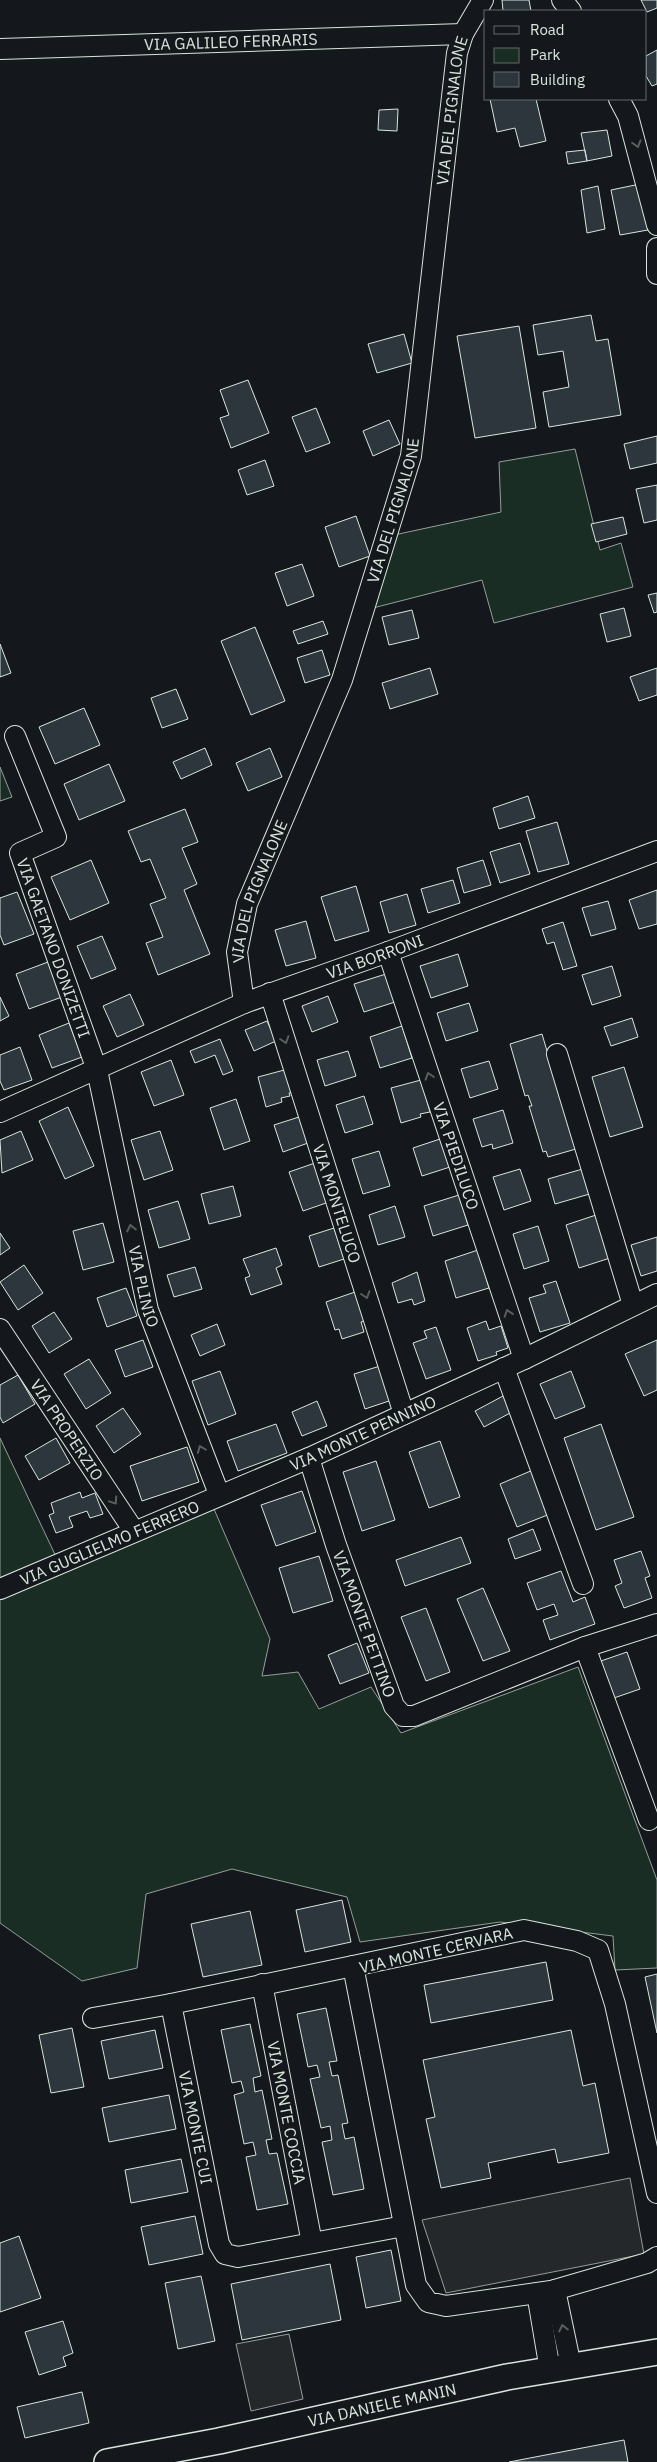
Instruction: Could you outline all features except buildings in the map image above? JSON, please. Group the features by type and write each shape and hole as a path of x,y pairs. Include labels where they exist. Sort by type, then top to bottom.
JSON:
{"main road":[{"name":"VIA DANIELE MANIN","path":"108,2462 219,2441 498,2379 657,2352"}],"street":[{"name":"VIA DEL PIGNALONE","path":"244,1002 237,952 247,904 342,680 411,456 458,53 463,34 483,0"},
{"path":"562,0 570,10"},
{"name":"VIA GALILEO FERRARIS","path":"0,49 463,34"},
{"path":"619,100 631,125 657,225"},
{"path":"657,248 657,274"},
{"name":"VIA GAETANO DONIZETTI","path":"14,736 56,837 20,853 96,1070"},
{"name":"VIA BORRONI","path":"0,1112 244,1002 388,952 657,851"},
{"name":"VIA PIEDILUCO","path":"388,952 524,1359"},
{"name":"VIA MONTELUCO","path":"270,993 404,1414"},
{"path":"557,1054 633,1305"},
{"name":"VIA PLINIO","path":"96,1070 148,1310 219,1494"},
{"name":"VIA MONTE PENNINO","path":"219,1494 309,1458 524,1359 657,1294"},
{"name":"VIA PROPERZIO","path":"0,1329 134,1531"},
{"path":"504,1368 583,1584"},
{"name":"VIA MONTE PETTINO","path":"309,1458 336,1545 394,1706 404,1716 414,1716 585,1647 657,1624"},
{"name":"VIA GUGLIELMO FERRERO","path":"0,1589 219,1494"},
{"path":"585,1647 649,1820"},
{"name":"VIA MONTE CERVARA","path":"657,2193 615,2004 598,1950 577,1941 524,1930 353,1966 416,2285 428,2302 446,2306 546,2292 647,2263 657,2257"},
{"path":"93,2018 171,2004 353,1966"},
{"name":"VIA MONTE COCCIA","path":"262,1984 312,2243"},
{"name":"VIA MONTE CUI","path":"171,2004 219,2244 225,2254 238,2257 404,2226"},
{"path":"546,2292 560,2368"}],"green space":[{"path":"575,449 600,550 621,543 633,587 494,623 482,580 373,608 394,535 501,512 499,462"},
{"path":"0,767 12,797 0,801"},
{"path":"0,1438 59,1563 0,1588"},
{"path":"214,1509 270,1639 262,1676 298,1672 319,1709 371,1687 401,1733 578,1667 657,1880 657,1968 615,1970 613,1936 500,1922 360,1942 347,1897 232,1869 146,1894 137,1968 82,1981 0,1923 0,1595"}],"shaded area":[{"path":"630,2178 644,2254 446,2293 422,2220"},
{"path":"289,2334 303,2399 251,2411 236,2344"}]}
